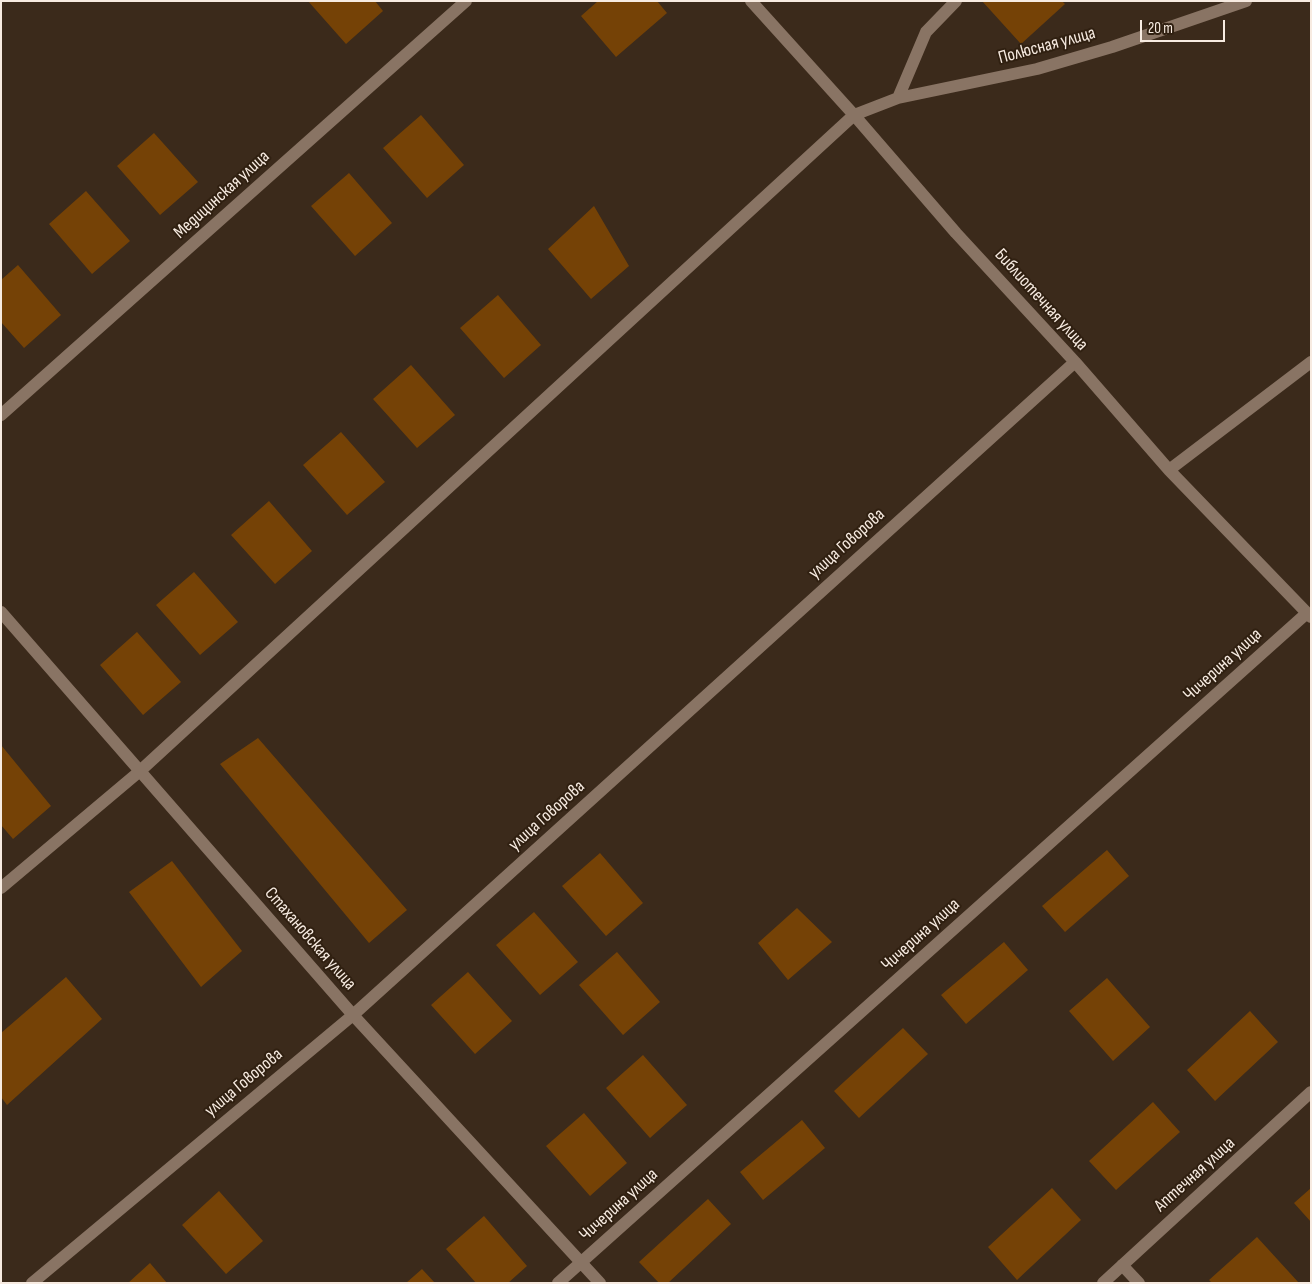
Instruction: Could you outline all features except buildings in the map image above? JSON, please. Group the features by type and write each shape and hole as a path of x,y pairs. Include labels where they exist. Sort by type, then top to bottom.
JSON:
{"street":[{"name":"Медицинская улица","path":"1,415 466,1"},
{"name":"Библиотечная улица","path":"751,1 956,233 1075,362 1169,470 1309,615"},
{"path":"898,98 926,32 956,1"},
{"name":"Полюсная улица","path":"854,116 898,98 1037,69 1112,47 1246,1"},
{"path":"1,888 140,770 854,116"},
{"name":"улица Говорова","path":"32,1283 353,1015 1075,362"},
{"path":"1169,470 1311,362"},
{"name":"Стахановская улица","path":"1,612 353,1015 600,1283"},
{"name":"Чичерина улица","path":"558,1283 1309,615"},
{"name":"Аптечная улица","path":"1102,1283 1311,1092"},
{"path":"1122,1265 1139,1283"}]}
